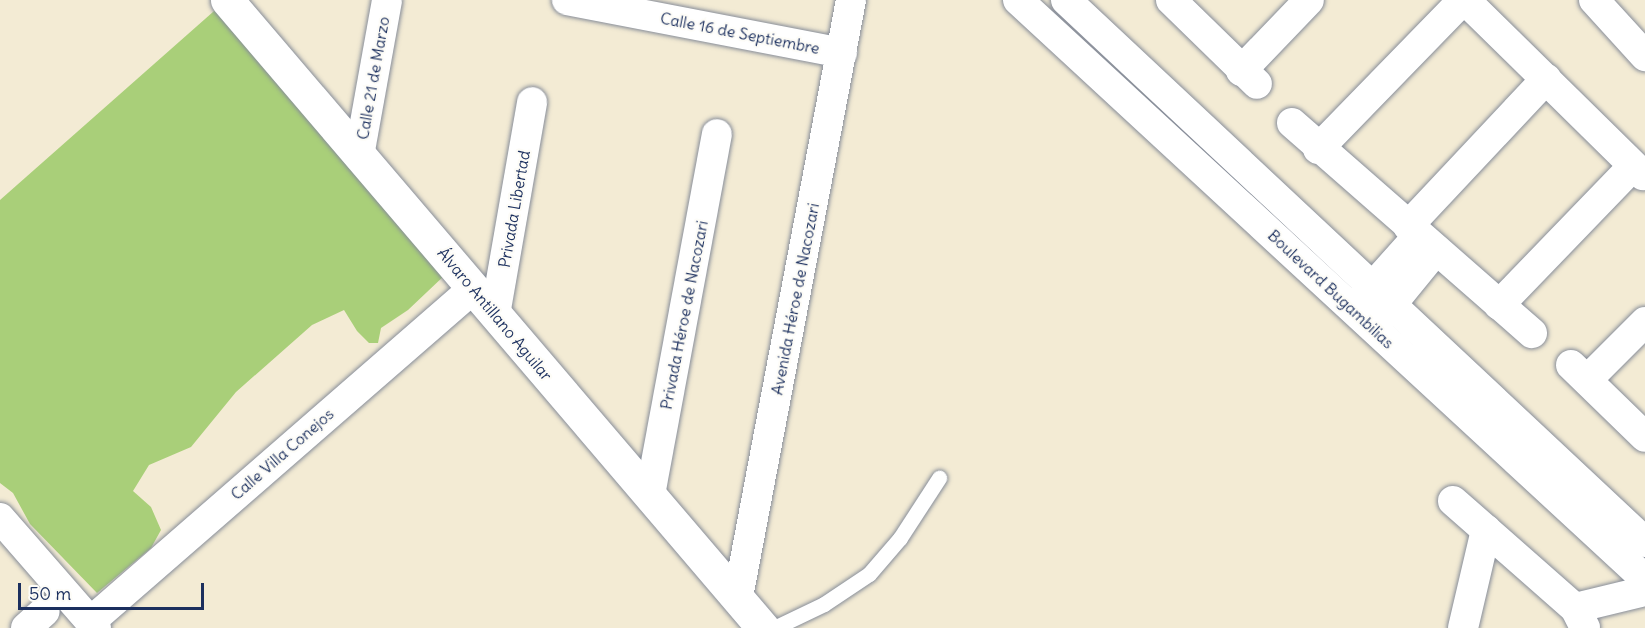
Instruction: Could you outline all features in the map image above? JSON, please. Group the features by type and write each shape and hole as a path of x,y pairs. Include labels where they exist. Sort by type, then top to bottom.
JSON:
{"street":[{"name":"Calle 21 de Marzo","path":"359,156 387,0"},
{"name":"Calle 16 de Septiembre","path":"567,0 699,12 842,53"},
{"name":"Avenida Héroe de Nacozari","path":"738,597 851,0"},
{"name":"Boulevard Bugambilias","path":"1018,0 1363,319 1644,593"},
{"name":"Boulevard Bugambilias","path":"1066,0 1645,542"},
{"path":"1171,0 1249,77 1308,0"},
{"path":"1318,148 1464,0 1638,171 1499,304"},
{"path":"1594,0 1645,56"},
{"name":"Álvaro Antillano Aguilar","path":"236,5 359,156 763,628"},
{"path":"1363,319 1382,296 1421,237 1546,79"},
{"name":"Privada Libertad","path":"495,315 532,102"},
{"path":"1292,123 1532,333"},
{"name":"Privada Héroe de Nacozari","path":"650,495 717,134"},
{"name":"Calle Villa Conejos","path":"93,625 474,288"},
{"path":"1645,322 1579,373 1645,437"},
{"path":"1453,501 1582,621 1644,593"},
{"path":"0,518 93,625"},
{"path":"1463,628 1485,530"}],"lane":[{"path":"774,628 824,604 869,574 900,538 939,478"}],"green space":[{"path":"222,4 446,274 408,310 381,328 378,343 369,343 357,331 344,310 312,325 236,392 191,447 149,465 133,491 151,507 161,530 151,548 97,593 30,524 13,493 0,483 0,200"}]}
